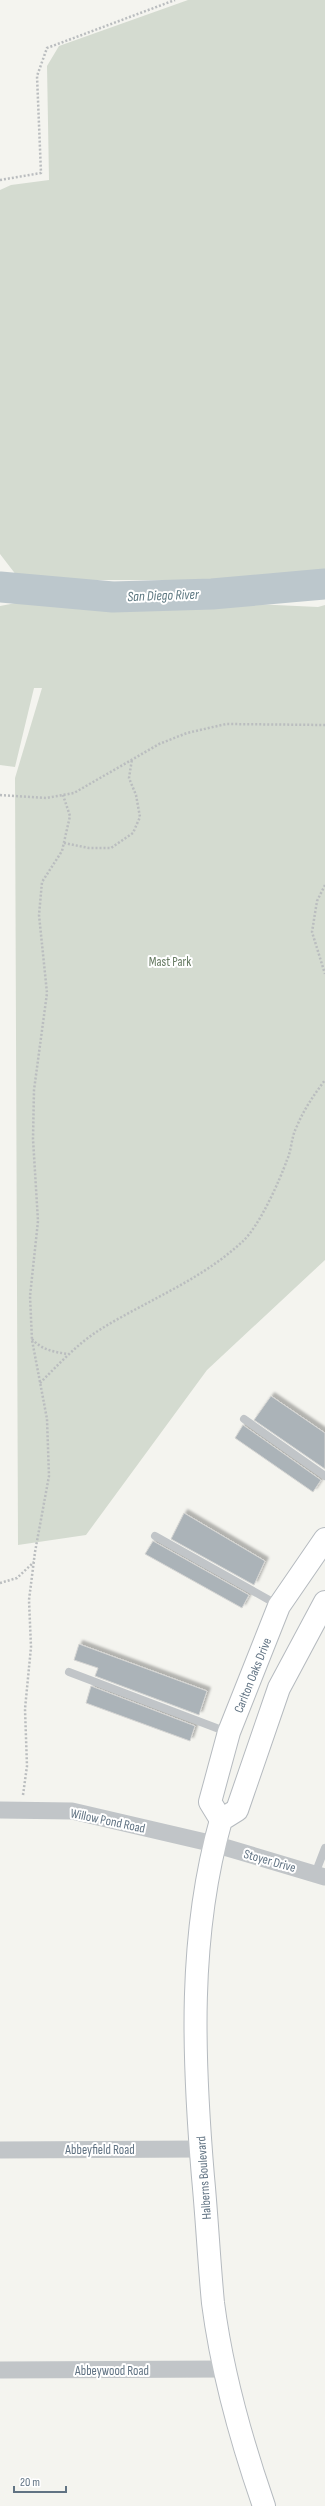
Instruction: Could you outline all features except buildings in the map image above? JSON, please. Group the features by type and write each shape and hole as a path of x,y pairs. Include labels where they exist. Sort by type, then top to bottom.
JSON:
{"main road":[{"name":"Carlton Oaks Drive","path":"221,1820 210,1802 229,1732 279,1606 325,1539"},
{"path":"214,1844 221,1820 237,1810 279,1688 325,1602"},
{"name":"Halberns Boulevard","path":"214,1844 202,1915 195,2006 200,2149 214,2303 225,2369 245,2452 264,2506"}],"street":[{"name":"Willow Pond Road","path":"0,1810 72,1812 214,1844"},
{"name":"Stoyer Drive","path":"214,1844 320,1875"},
{"name":"Abbeyfield Road","path":"0,2150 200,2149"},
{"name":"Abbeywood Road","path":"0,2370 225,2369"}],"lane":[{"path":"244,1419 325,1476"},
{"path":"155,1536 279,1606"},
{"path":"69,1672 229,1732"},
{"path":"320,1875 325,1848"}],"path":[{"path":"0,180 41,173 37,76 47,48 175,0"},
{"path":"0,795 46,798 74,793 159,744 187,733 226,724 325,725"},
{"path":"64,843 89,848 111,848 133,833 140,817 136,795 129,778 132,759"},
{"path":"19,1810 27,1766 25,1708 31,1647 29,1600 49,1476 47,1419 32,1339 30,1296 38,1221 33,1139 34,1090 47,993 39,915 42,882 62,852 70,816 63,795"},
{"path":"325,885 317,901 312,932 325,974"},
{"path":"40,1383 69,1354 100,1330 186,1283 242,1242 255,1227 288,1159 290,1143 296,1127 309,1102 325,1080"},
{"path":"32,1339 38,1346 51,1352 69,1354"},
{"path":"0,1583 16,1578 34,1562"}],"green space":[{"path":"188,0 325,0 325,572 207,580 20,580 0,554 0,190 11,185 49,180 47,66 59,46"},
{"name":"Mast Park","path":"32,600 214,602 318,607 325,605 325,1260 207,1370 86,1535 18,1545 15,778 42,688 34,688 15,767 0,765 0,606"}],"waterway":[{"name":"San Diego River","path":"0,587 113,597 212,594 325,584"}]}
